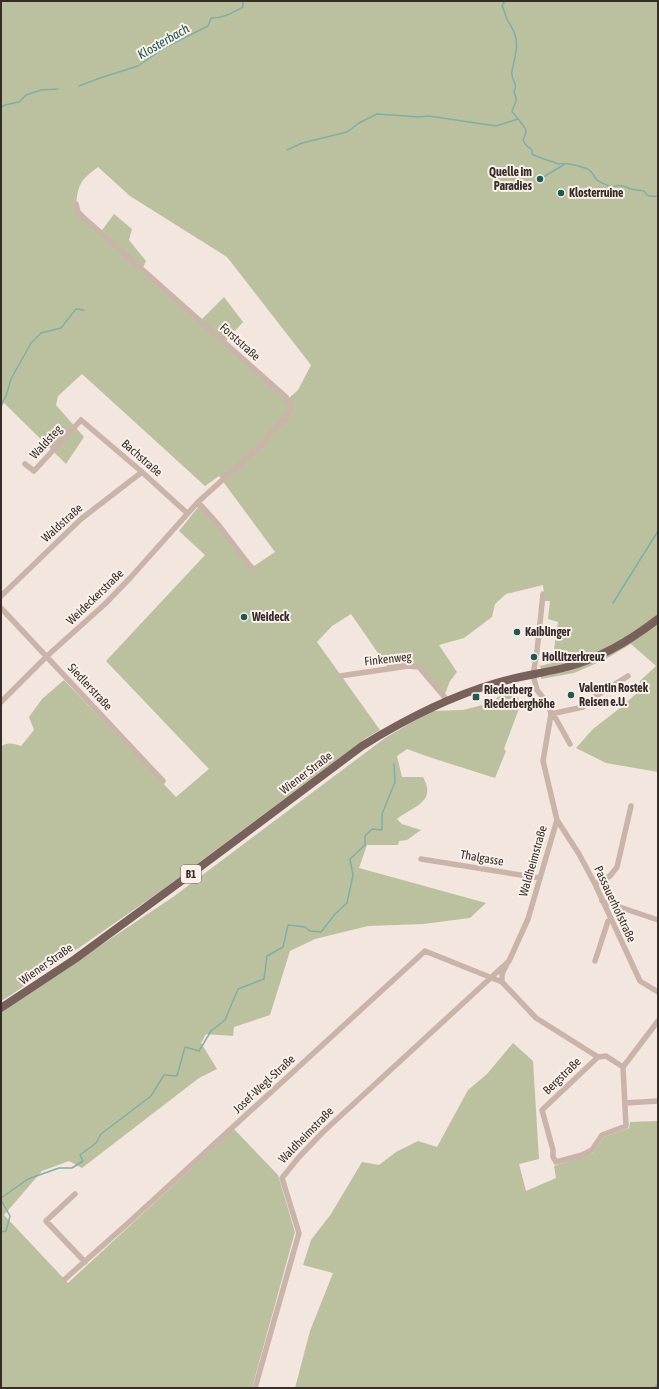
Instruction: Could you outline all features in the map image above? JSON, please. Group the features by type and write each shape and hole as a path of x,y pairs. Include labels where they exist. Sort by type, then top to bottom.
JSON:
{"main road":[{"name":"Wiener Straße","path":"1,1008 75,959 184,880 362,746 391,728 447,700 497,682 576,664 605,653 627,641 658,619"}],"street":[{"name":"Forststraße","path":"76,204 80,215 286,398 291,406 291,410 284,419 253,454 230,471 198,502"},
{"name":"Waldsteg","path":"25,464 34,471 82,420"},
{"name":"Bachstraße","path":"82,420 187,513"},
{"name":"Waldstraße","path":"1,596 81,519 142,472"},
{"name":"Weideckerstraße","path":"1,702 47,656 105,604 198,502"},
{"path":"198,502 217,523 253,570"},
{"path":"543,594 533,674 537,690 549,705 551,714 556,719 570,744"},
{"name":"Siedlerstraße","path":"1,608 163,781"},
{"name":"Finkenweg","path":"340,676 408,666 419,667 447,700"},
{"path":"551,714 583,707 588,701 628,676"},
{"name":"Waldheimstraße","path":"502,982 502,974 528,919 556,820 543,761 551,714"},
{"path":"595,884 610,876 616,867 630,806"},
{"name":"Passauerhofstraße","path":"556,820 579,854 595,884 640,981 658,992"},
{"name":"Thalgasse","path":"421,859 539,878"},
{"path":"602,901 658,920"},
{"path":"594,961 608,921 611,920"},
{"name":"Josef-Wegl-Straße","path":"65,1279 425,951 490,977"},
{"name":"Waldheimstraße","path":"255,1388 299,1232 282,1178 299,1157 323,1132 509,960"},
{"name":"Bergstraße","path":"490,977 502,982 536,1018 598,1057 542,1110 553,1150 553,1157 556,1162 592,1150 602,1135 626,1126 625,1103"},
{"path":"658,1021 623,1067 625,1103 658,1101"},
{"path":"598,1057 606,1056 623,1067"},
{"path":"75,1194 46,1221 85,1262"}],"green space":[{"path":"1,1 658,1 658,772 606,763 576,748 593,729 638,692 640,681 656,666 631,644 604,660 574,673 541,679 541,668 537,663 540,666 552,663 558,622 548,619 550,601 545,601 543,585 506,594 495,604 492,617 464,638 439,645 457,672 450,681 445,694 422,668 389,669 351,614 332,626 317,642 380,730 366,738 158,893 1,1001 1,747 6,744 21,746 34,730 29,717 42,699 64,680 176,797 209,769 106,661 205,555 179,531 199,506 254,566 275,552 219,476 205,486 82,374 58,396 56,405 84,437 66,464 4,403 1,408","holes":["98,167 130,196 227,257 311,365 298,390 288,399 225,342 243,322 224,297 200,321 142,270 146,261 129,240 132,229 114,214 100,233 76,206 81,183"]},
{"path":"507,693 514,695 519,699 520,706 504,749 506,751 495,778 407,749 397,756 402,777 423,777 427,785 427,792 422,802 397,819 402,824 421,830 407,840 399,841 398,845 367,845 359,868 486,903 470,918 423,924 368,926 315,939 290,951 270,1015 234,1027 233,1036 206,1034 201,1043 217,1069 199,1078 82,1168 69,1161 42,1171 4,1215 68,1283 234,1129 278,1175 295,1232 252,1388 1,1388 1,1012 173,897 385,738 431,711 463,710 490,703 501,695"},
{"path":"513,1043 533,1061 539,1159 519,1164 526,1191 556,1178 554,1166 593,1153 604,1137 629,1128 630,1122 658,1121 658,1388 295,1388 310,1331 333,1273 303,1265 311,1240 331,1214 362,1162 379,1165 396,1152 418,1141 437,1147 468,1090 487,1074"}],"waterway":[{"name":"Klosterbach","path":"79,86 138,66 164,48 208,26 211,18 224,16 243,7 243,1"},
{"name":"Klosterbach","path":"502,1 504,3 502,6 514,31 516,39 516,53 512,71 512,77 516,86 514,91 516,99 512,112 526,129 523,140 532,150 532,154 558,164 568,164 586,169 592,172 597,180 612,187 622,186 644,191 650,196 658,196"},
{"name":"Klosterbach","path":"1,107 19,102 26,95 41,90 58,89"},
{"path":"287,150 302,143 347,132 359,123 377,114 419,117 429,116 496,126 518,119"},
{"path":"540,179 565,164"},
{"path":"1,405 6,396 11,379 31,343 41,333 61,328 76,309 84,310"},
{"path":"613,603 658,531"},
{"path":"1,1198 28,1179 59,1168 72,1168 83,1161 80,1155 96,1143 101,1134 151,1096 164,1075 177,1076 185,1047 199,1051 211,1031 225,1020 238,989 264,979 267,956 283,947 288,925 305,927 310,931 321,932 335,914 347,903 353,875 350,859 365,845 365,836 372,829 382,830 382,814 395,782 394,764"},
{"path":"1,1200 10,1216 6,1231 1,1232"},
{"path":"655,1388 658,1383"}],"place":[{"name":"Quelle im Paradies","path":"540,179"},
{"name":"Klosterruine","path":"561,193"},
{"name":"Weideck","path":"244,617"},
{"name":"Kaiblinger","path":"517,632"},
{"name":"Hollitzerkreuz","path":"534,657"},
{"name":"Valentin Rostek Reisen e.U.","path":"571,695"},
{"name":"Riederberg Riederberghöhe","path":"476,697"}]}
